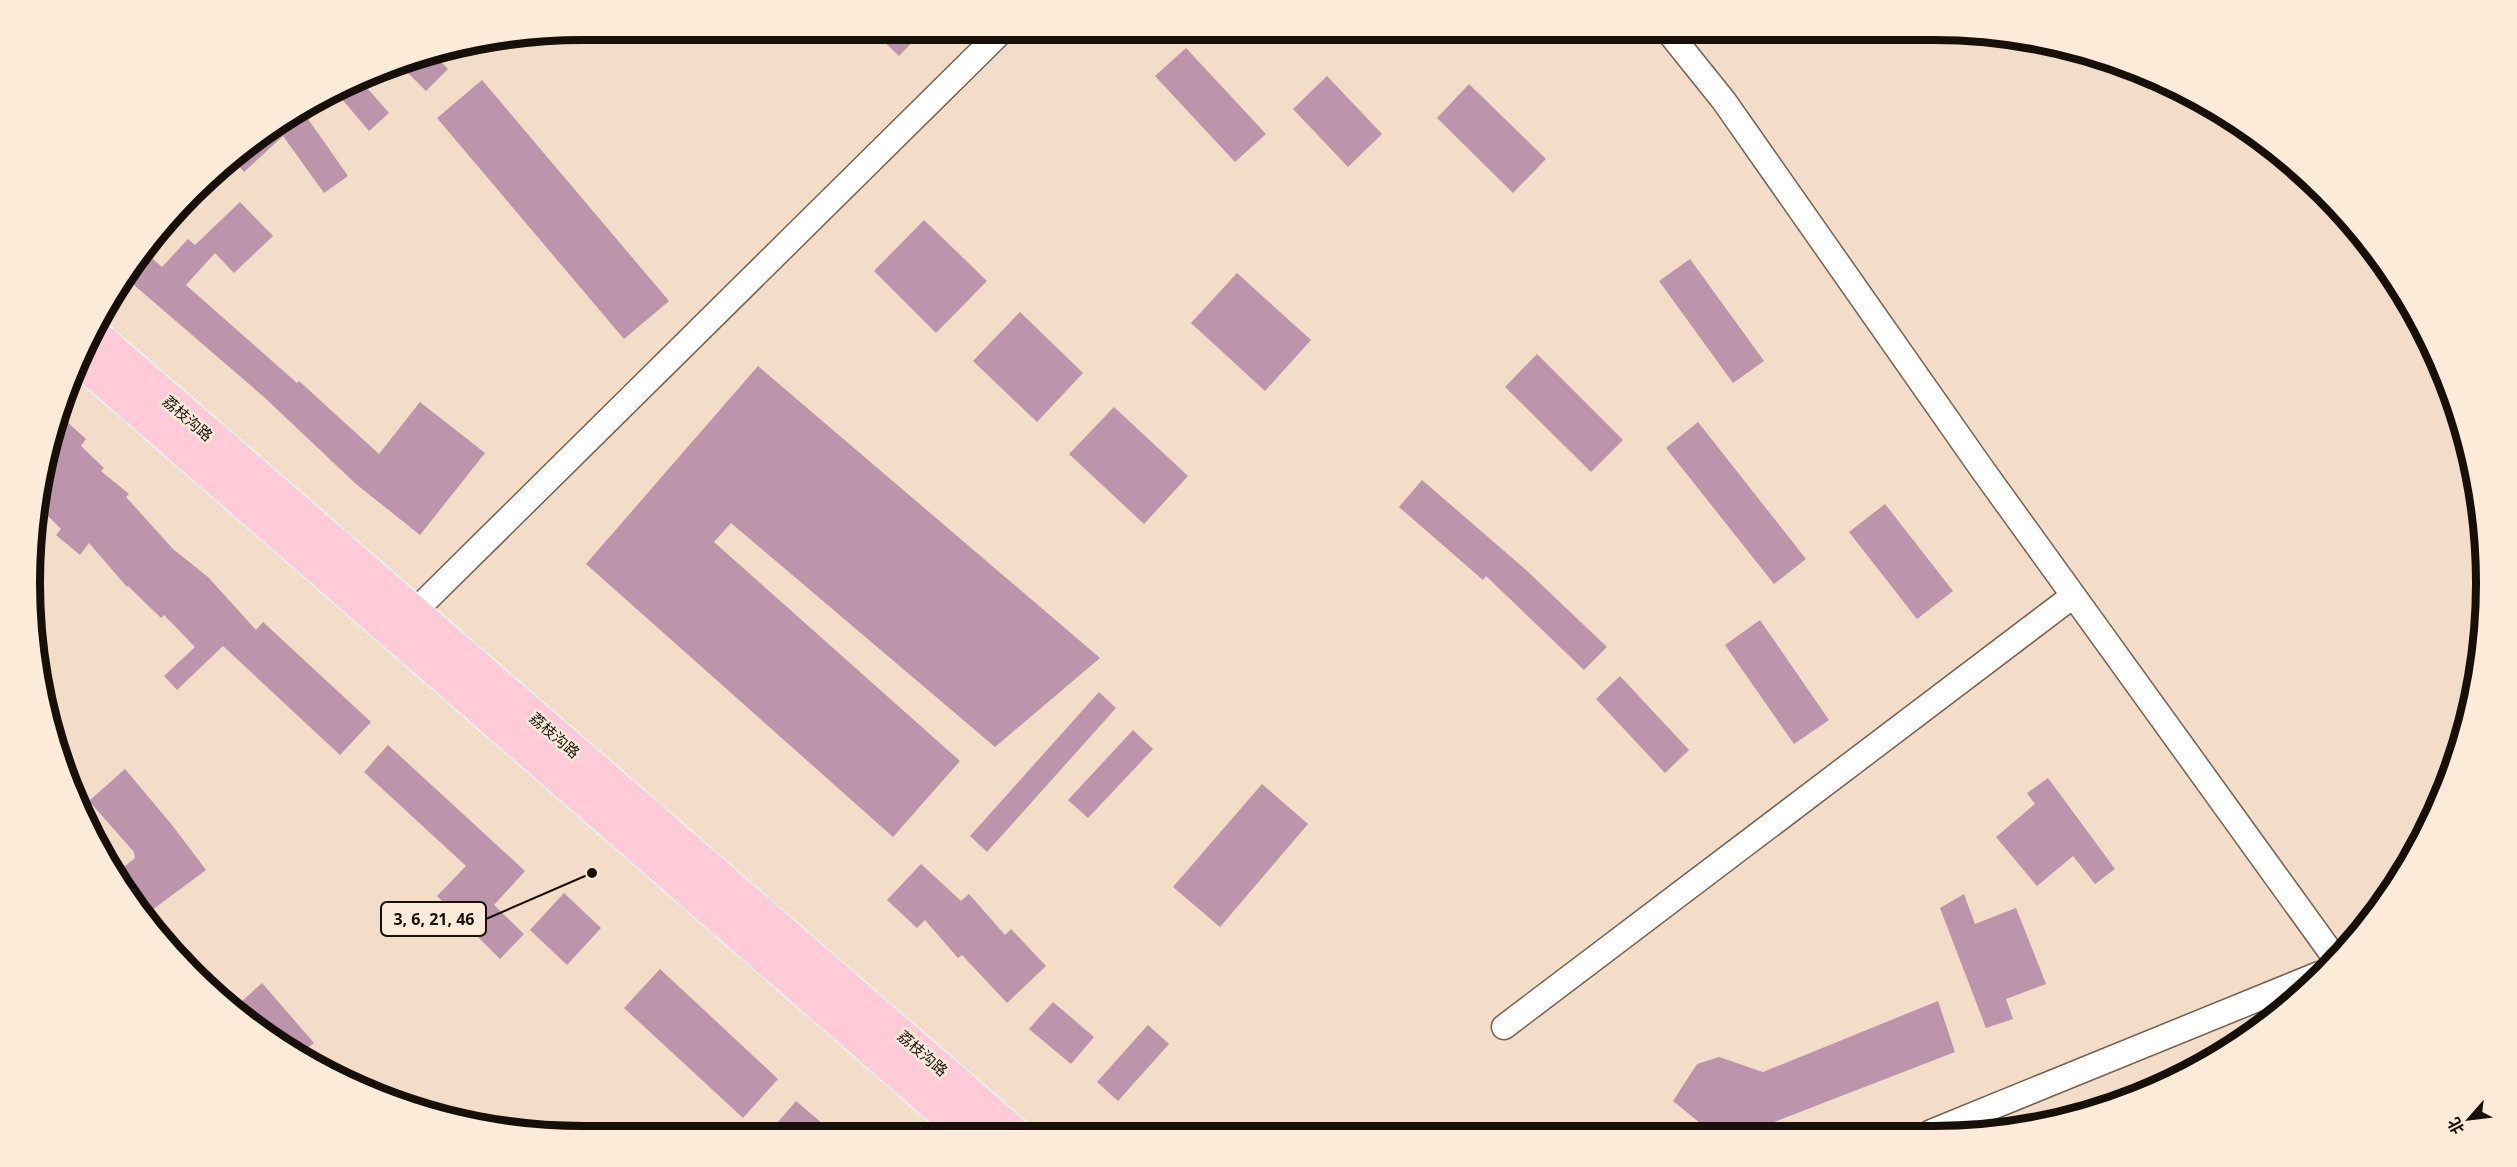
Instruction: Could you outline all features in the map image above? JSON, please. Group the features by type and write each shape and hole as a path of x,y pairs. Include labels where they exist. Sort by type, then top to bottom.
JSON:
{"main road":[{"name":"荔枝沟路","path":"99,338 1006,1126"},
{"name":"荔枝沟路","path":"86,366 959,1126"}],"street":[{"path":"413,613 993,40"},
{"path":"1676,40 1724,101 2073,596 2331,953"},
{"path":"1504,1027 2073,596"},
{"path":"1947,1126 2304,980"}],"building":[{"path":"882,40 914,40 899,56"},
{"path":"1186,48 1266,134 1235,162 1155,76"},
{"path":"439,60 448,69 426,91 405,70"},
{"path":"1327,76 1382,134 1348,167 1293,109"},
{"path":"482,80 669,301 624,339 437,118"},
{"path":"1469,84 1546,159 1513,193 1437,118"},
{"path":"366,86 389,113 369,131 340,97"},
{"path":"306,117 348,176 324,193 283,136 244,172 238,165"},
{"path":"240,202 273,236 234,273 215,253 186,285 297,383 299,381 379,454 420,402 485,453 420,535 356,484 264,397 131,283 150,257 162,267 188,239 195,245"},
{"path":"924,220 987,281 936,333 874,271"},
{"path":"1690,259 1764,361 1733,383 1659,281"},
{"path":"1237,273 1311,340 1265,391 1191,323"},
{"path":"1020,312 1083,373 1037,422 973,361"},
{"path":"1537,354 1623,440 1591,472 1505,387"},
{"path":"758,366 1100,658 995,747 731,523 714,542 960,761 893,837 586,564"},
{"path":"1114,407 1188,476 1144,524 1069,454"},
{"path":"66,421 86,439 81,446 104,468 101,471 129,494 126,497 173,549 208,577 256,630 263,622 371,722 340,755 223,646 177,690 164,676 195,647 164,615 161,618 127,587 89,543 80,555 56,535 61,529 45,513"},
{"path":"1698,422 1806,559 1774,584 1666,448"},
{"path":"1422,480 1525,569 1607,647 1584,670 1486,576 1483,580 1399,507"},
{"path":"1885,504 1953,591 1917,619 1849,532"},
{"path":"1760,620 1829,720 1794,744 1725,645"},
{"path":"1620,676 1689,750 1665,773 1596,699"},
{"path":"1099,692 1116,708 987,852 970,836"},
{"path":"1133,730 1153,749 1088,818 1068,800"},
{"path":"388,745 525,871 494,905 524,934 500,959 437,896 466,866 364,772"},
{"path":"125,769 206,870 151,911 122,869 135,858 134,852 89,801"},
{"path":"2048,778 2115,869 2095,884 2073,856 2037,886 1996,837 2035,804 2027,793"},
{"path":"1262,784 1308,824 1220,927 1173,887"},
{"path":"921,864 961,901 969,894 1005,935 1011,929 1046,966 1007,1003 962,955 958,958 925,920 917,928 887,900"},
{"path":"564,893 601,928 567,965 530,930"},
{"path":"1964,894 1975,924 2016,908 2046,984 2006,999 2013,1019 1986,1028 1940,908"},
{"path":"660,969 778,1079 743,1118 624,1008"},
{"path":"262,983 314,1043 306,1050 239,1003"},
{"path":"1938,1001 1955,1052 1764,1126 1704,1126 1673,1101 1697,1064 1719,1057 1763,1072"},
{"path":"1053,1002 1094,1037 1071,1064 1029,1029"},
{"path":"1148,1025 1169,1044 1118,1101 1097,1082"},
{"path":"796,1101 825,1126 775,1126"}],"place":[{"name":"3, 6, 21, 46","path":"592,873"}]}
